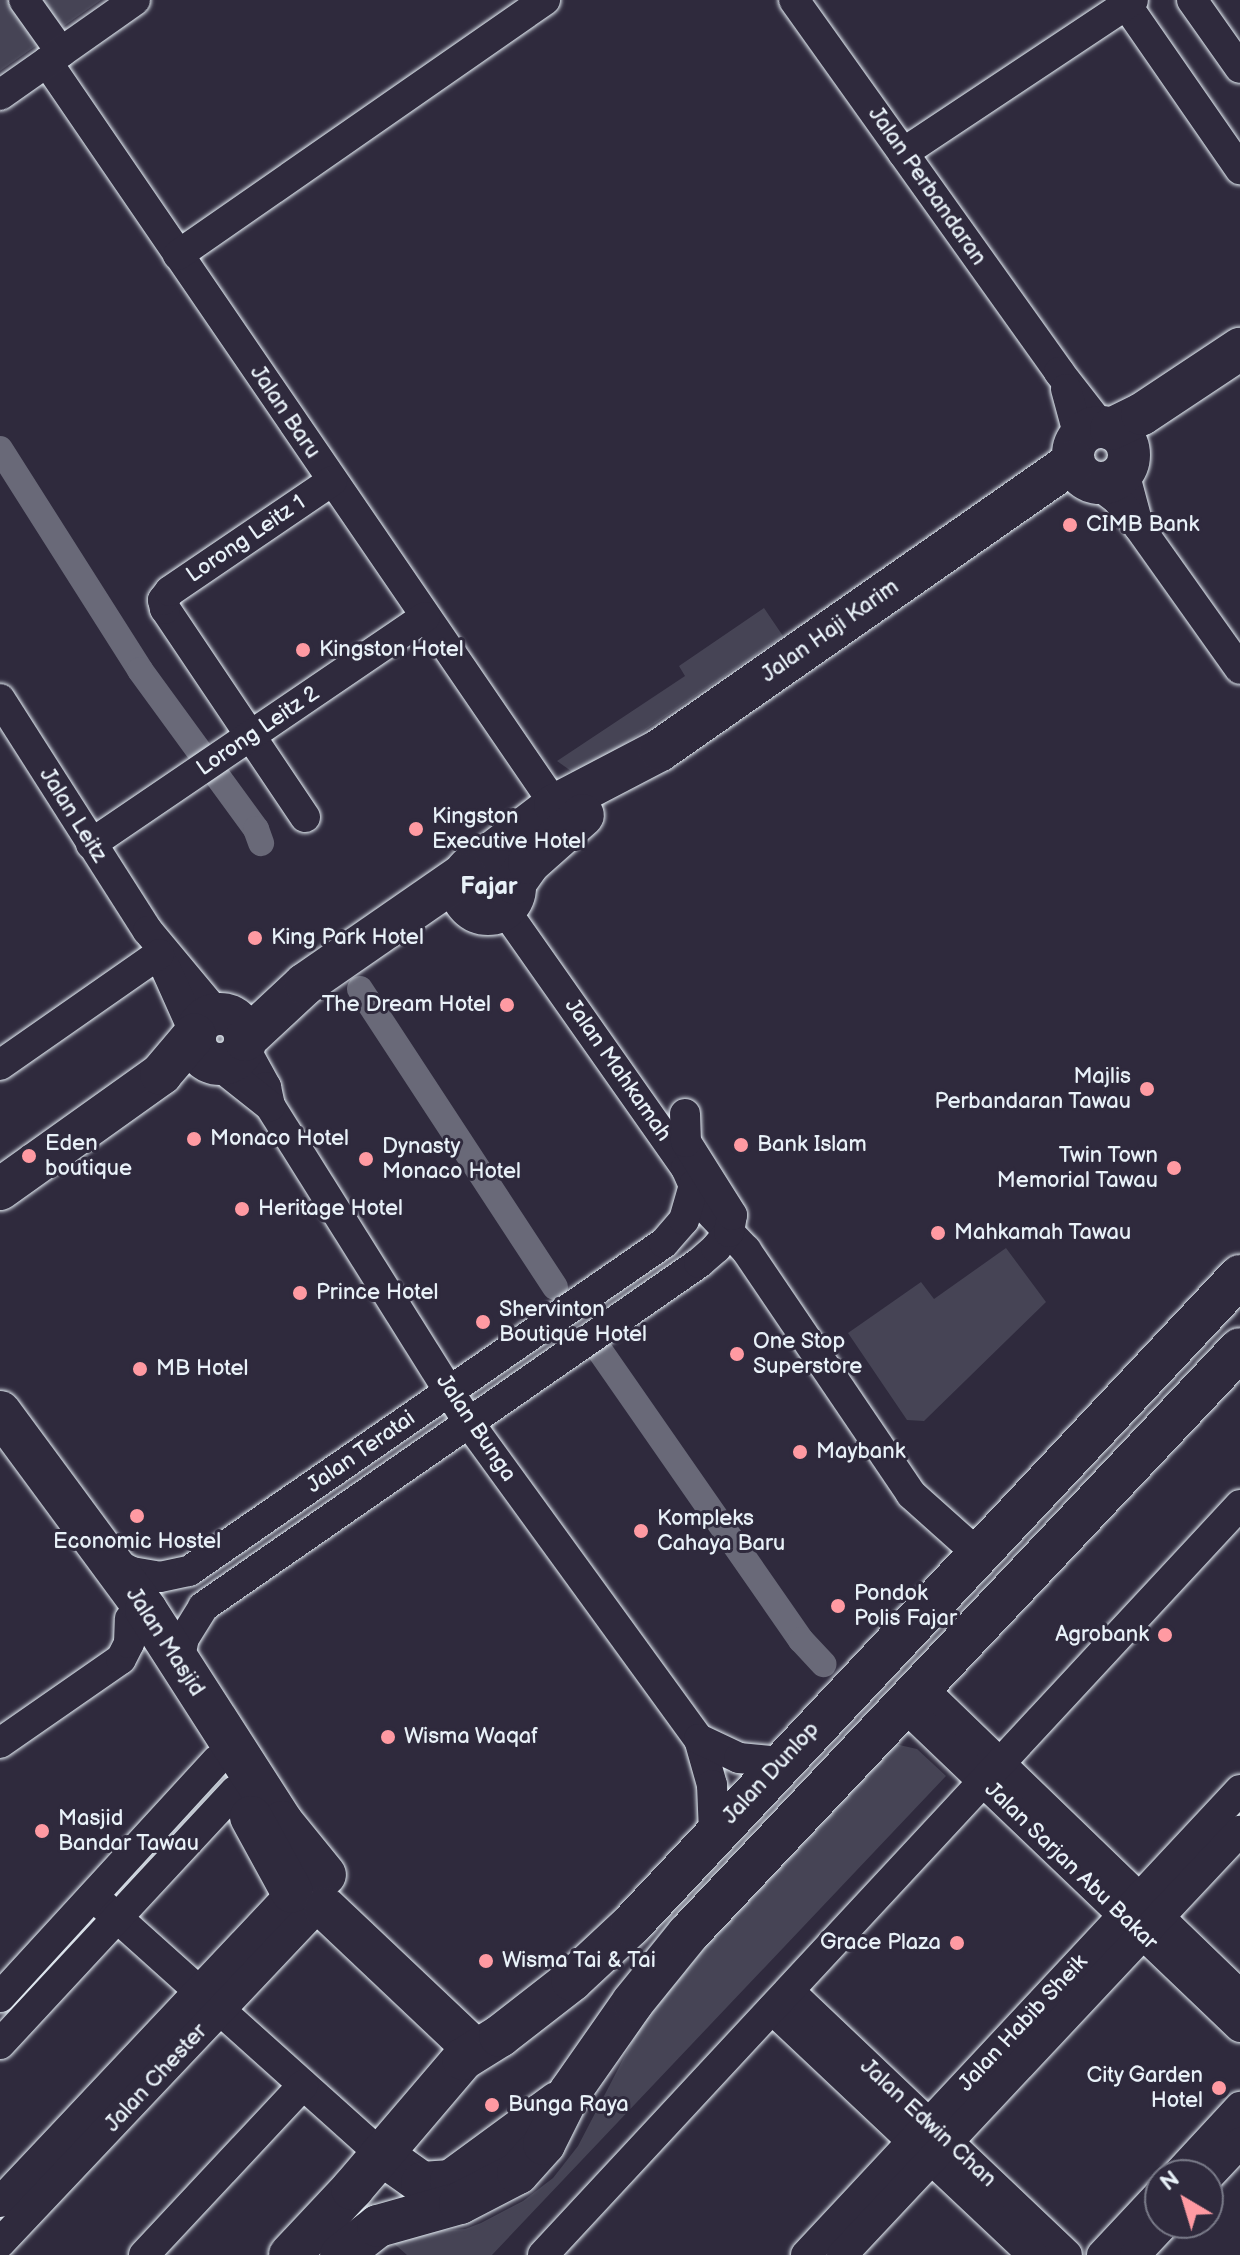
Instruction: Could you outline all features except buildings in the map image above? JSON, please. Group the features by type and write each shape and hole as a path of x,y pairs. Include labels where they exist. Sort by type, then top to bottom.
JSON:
{"main road":[{"path":"1099,456 1142,414 1240,349"},
{"path":"1099,456 1172,417 1240,370"},
{"name":"Jalan Haji Karim","path":"489,888 540,828 660,750 1000,512 1099,456"},
{"path":"0,1189 132,1096 408,914 454,906 489,888"},
{"name":"Jalan Dunlop","path":"290,2255 474,2049 500,2036 572,1980 631,1925 714,1833 1240,1276"},
{"path":"341,2255 378,2226 460,2203 518,2173 544,2144 570,2092 640,1992 688,1934 1240,1349"},
{"name":"Jalan Masjid","path":"0,1412 84,1530 111,1561 282,1822 313,1897 474,2049"},
{"path":"84,1530 88,1552 226,1776 313,1897"},
{"path":"381,2154 422,2183 451,2181 570,2092"}],"street":[{"name":"Jalan Baru","path":"24,0 54,57 178,255 524,762 528,789 540,828"},
{"path":"0,95 135,0"},
{"path":"178,255 545,0"},
{"name":"Jalan Perbandaran","path":"794,0 1059,372 1071,402 1139,527 1240,669"},
{"path":"1192,0 1240,68"},
{"path":"903,153 1128,2 1237,151"},
{"name":"Lorong Leitz 1","path":"250,736 165,609 163,600 170,591 332,481"},
{"name":"Lorong Leitz 2","path":"91,844 425,617"},
{"name":"Jalan Leitz","path":"0,699 153,942"},
{"path":"250,736 305,817"},
{"name":"Jalan Mahkamah","path":"489,888 694,1184 722,1240 756,1265 911,1494 978,1554"},
{"path":"0,1065 153,942"},
{"name":"Jalan Bunga","path":"153,942 222,1039 266,1087 270,1106 469,1423 699,1739 712,1785 714,1833"},
{"name":"Jalan Mahkamah","path":"685,1114 686,1142 730,1207 722,1240"},
{"name":"Jalan Teratai","path":"111,1561 132,1572 160,1577 189,1571 664,1243 684,1220 694,1184"},
{"name":"Jalan Teratai","path":"179,1663 184,1638 203,1607 469,1423 722,1240"},
{"path":"543,2255 1240,1505"},
{"path":"0,1743 121,1659 129,1643 130,1619"},
{"name":"Jalan Sarjan Abu Bakar","path":"912,1696 1141,1916 1240,2027"},
{"name":"Jalan Bunga","path":"699,1739 739,1758 781,1762"},
{"path":"0,1997 93,1896 226,1776"},
{"path":"0,2044 117,1917 226,1776"},
{"name":"Jalan Habib Sheik","path":"806,2255 930,2142 1141,1916 1240,1790"},
{"name":"Jalan Habib Sheik","path":"1141,1916 1240,1831"},
{"path":"93,1896 381,2154"},
{"name":"Jalan Chester","path":"0,2202 313,1897"},
{"name":"Jalan Sarjan Abu Bakar","path":"1141,1916 1240,1995"},
{"name":"Jalan Edwin Chan","path":"780,2000 930,2142 1067,2255"},
{"name":"Jalan Chester","path":"0,2243 209,2001"},
{"path":"144,2255 303,2085"},
{"path":"1192,2159 1240,2107"},
{"name":"Jalan Habib Sheik","path":"842,2255 930,2142"},
{"name":"Jalan Edwin Chan","path":"930,2142 1033,2255"},
{"path":"1224,2160 1240,2143"},
{"path":"1102,2255 1144,2210"},
{"path":"1135,2255 1150,2239"}],"shaded area":[{"path":"0,0 101,0 0,71"},
{"path":"764,608 783,636 578,776 557,761 685,676 679,666"},
{"path":"1006,1248 1046,1302 924,1421 907,1420 848,1333 921,1282 934,1299"},
{"path":"895,1744 917,1749 946,1776 492,2255 407,2255 390,2240 418,2232 465,2229 481,2223 523,2201 553,2178 578,2146 664,1987"}],"waterway":[{"path":"0,449 140,670 256,829 261,843"},
{"path":"360,989 555,1287"},
{"path":"598,1348 801,1640 823,1664"}],"place":[{"name":"CIMB Bank","path":"1070,525"},
{"name":"Kingston Hotel","path":"303,650"},
{"name":"Kingston Executive Hotel","path":"416,829"},
{"name":"King Park Hotel","path":"255,938"},
{"name":"The Dream Hotel","path":"507,1005"},
{"name":"Majlis Perbandaran Tawau","path":"1147,1089"},
{"name":"Monaco Hotel","path":"194,1139"},
{"name":"Bank Islam","path":"741,1145"},
{"name":"Eden boutique","path":"29,1156"},
{"name":"Dynasty Monaco Hotel","path":"366,1159"},
{"name":"Twin Town Memorial Tawau","path":"1174,1168"},
{"name":"Heritage Hotel","path":"242,1209"},
{"name":"Mahkamah Tawau","path":"938,1233"},
{"name":"Prince Hotel","path":"300,1293"},
{"name":"Shervinton Boutique Hotel","path":"483,1322"},
{"name":"One Stop Superstore","path":"737,1354"},
{"name":"MB Hotel","path":"140,1369"},
{"name":"Maybank","path":"800,1452"},
{"name":"Economic Hostel","path":"137,1516"},
{"name":"Kompleks Cahaya Baru","path":"641,1531"},
{"name":"Pondok Polis Fajar","path":"838,1606"},
{"name":"Agrobank","path":"1165,1635"},
{"name":"Wisma Waqaf","path":"388,1737"},
{"name":"Masjid Bandar Tawau","path":"42,1831"},
{"name":"Grace Plaza","path":"957,1943"},
{"name":"Wisma Tai & Tai","path":"486,1961"},
{"name":"City Garden Hotel","path":"1219,2088"},
{"name":"Bunga Raya","path":"492,2105"}],"district":[{"name":"Fajar","path":"489,887"}]}
